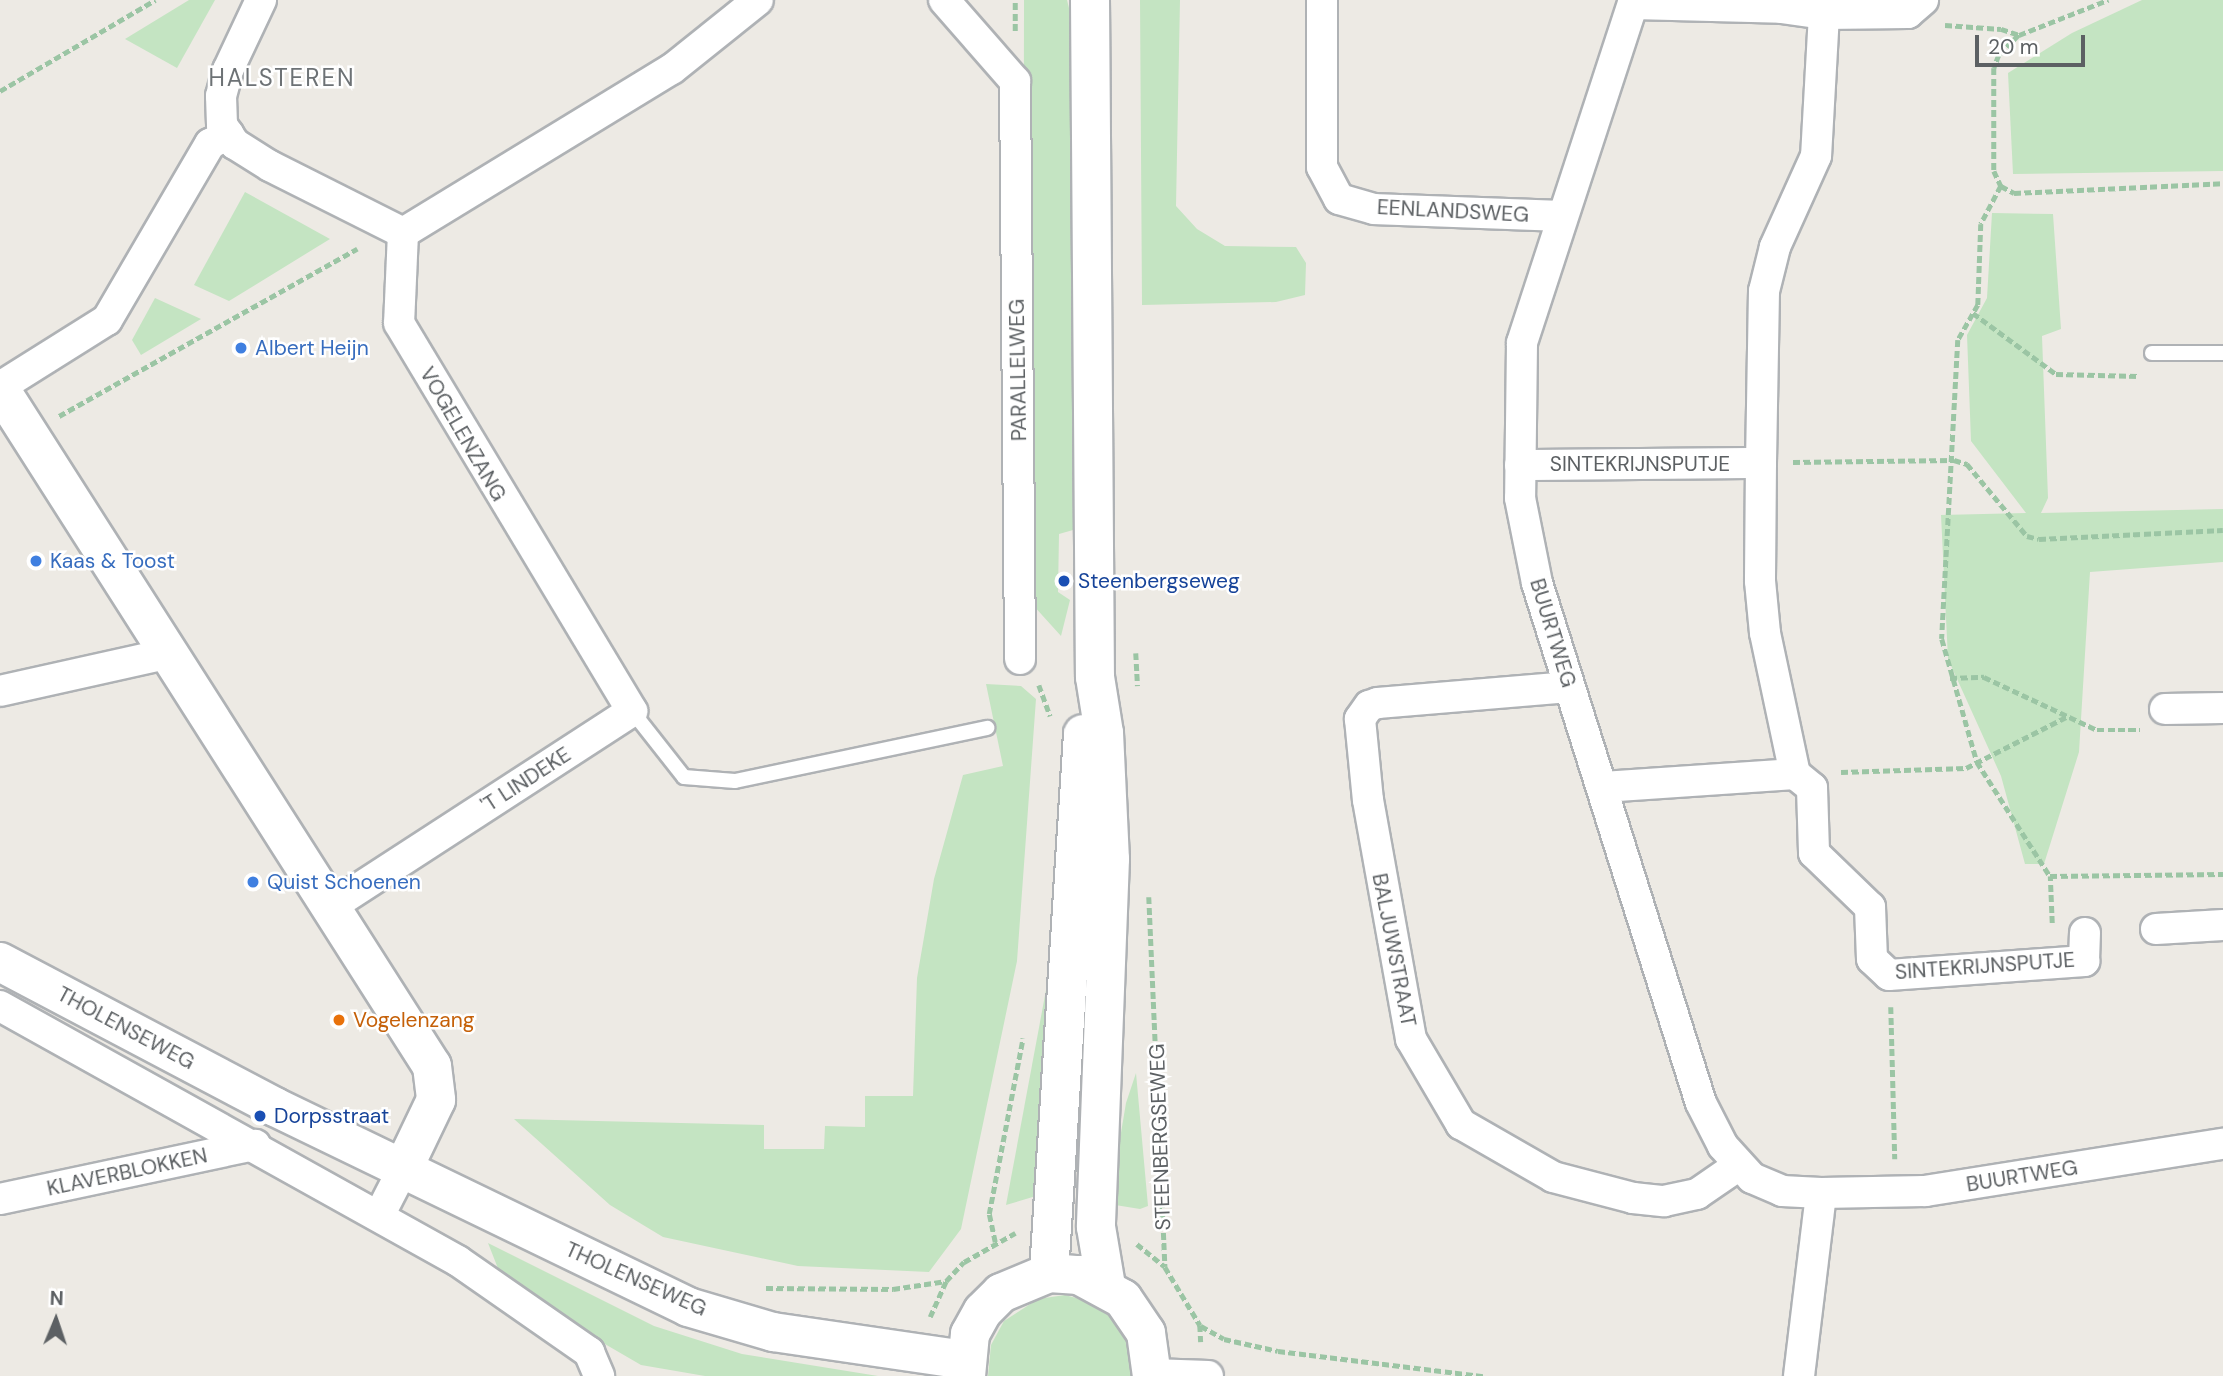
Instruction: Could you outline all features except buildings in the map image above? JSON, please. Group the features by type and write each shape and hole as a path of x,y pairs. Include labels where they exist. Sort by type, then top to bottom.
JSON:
{"main road":[{"path":"1090,0 1095,677 1104,733 1110,859 1096,1227 1107,1286"},
{"path":"0,388 332,905 432,1066 436,1100 403,1169"},
{"path":"1049,1273 1082,736 1095,677"},
{"name":"THOLENSEWEG","path":"0,962 403,1169 688,1307 773,1332 965,1368"},
{"path":"965,1368 976,1323 1001,1293 1049,1273 1079,1275 1107,1286 1123,1299 1142,1324 1152,1353 1152,1375"}],"street":[{"path":"261,0 221,96 222,125 235,144 270,166 404,233 672,69 758,0"},
{"name":"PARALLELWEG","path":"944,0 1015,81 1020,659"},
{"name":"EENLANDSWEG","path":"1322,0 1322,167 1339,199 1374,209 1561,216"},
{"path":"1634,2 1780,8 1824,14 1915,6"},
{"name":"BUURTWEG","path":"1634,2 1561,216 1522,343 1520,498 1537,583 1569,687 1702,1103 1723,1146 1752,1178 1782,1191 1821,1193 1925,1191 2223,1144"},
{"name":"SINTEKRIJNSPUTJE","path":"1824,14 1816,156 1775,247 1764,291 1761,463 1760,581 1765,633 1795,774 1812,788 1814,853 1870,907 1872,959 1889,975 2084,961 2085,933"},
{"path":"0,388 107,320 209,144 228,134"},
{"name":"VOGELENZANG","path":"404,233 399,323 632,712"},
{"name":"SINTEKRIJNSPUTJE","path":"1520,465 1761,463"},
{"path":"0,691 170,653"},
{"name":"BALJUWSTRAAT","path":"1569,687 1388,702 1369,706 1360,719 1367,800 1411,1039 1461,1124 1553,1177 1609,1193 1664,1200 1697,1194 1739,1165"},
{"path":"2165,709 2223,708"},
{"name":"'T LINDEKE","path":"332,905 632,712"},
{"path":"1603,787 1795,774"},
{"path":"2156,929 2223,925"},
{"name":"THOLENSEWEG","path":"0,1006 380,1214 458,1261 589,1352 599,1373"},
{"name":"KLAVERBLOKKEN","path":"0,1199 255,1145"},
{"path":"380,1214 403,1169"},
{"path":"1799,1376 1821,1193"},
{"path":"1152,1375 1208,1376"}],"lane":[{"path":"2152,353 2223,353"},
{"path":"632,712 684,777 734,781 987,727"}],"path":[{"path":"0,90 155,0"},
{"path":"2108,0 2020,35 1999,55 1994,68 1994,171 2001,186 2014,193 2223,183"},
{"path":"1915,6 1941,24 2001,29 2020,35"},
{"path":"2001,186 1981,223 1981,288 1973,313 1958,340 1954,460 1942,639 1950,678 1977,762 2050,876 2053,963"},
{"path":"28,433 346,252 404,233"},
{"path":"1973,313 2056,374 2138,376 2152,353"},
{"path":"1761,463 1954,460 1967,464 2027,536 2223,530"},
{"path":"1135,638 1138,690"},
{"path":"1950,678 1984,677 2097,730 2157,730 2165,709"},
{"path":"1795,774 1966,768 2068,716"},
{"path":"2050,876 2223,874"},
{"name":"STEENBERGSEWEG","path":"1149,892 1165,1267"},
{"path":"1889,975 1896,1191"},
{"path":"762,1288 893,1289 946,1281"},
{"path":"1200,1325 1224,1339 1278,1351 1483,1376"}],"green space":[{"path":"189,0 215,0 177,68 125,39"},
{"path":"1024,0 1067,0 1070,12 1073,530 1059,534 1058,592 1070,600 1061,636 1023,594"},
{"path":"1140,0 1180,0 1176,206 1197,229 1225,246 1296,247 1306,263 1305,295 1276,302 1142,305"},
{"path":"2142,0 2223,0 2223,171 2013,174 2008,73 2072,33"},
{"path":"245,192 330,239 229,301 194,285"},
{"path":"1992,213 2053,214 2061,329 2042,336 2048,498 2041,513 2223,509 2223,562 2090,572 2079,752 2044,864 2025,864 2001,776 1948,659 1941,515 2026,513 1971,441 1967,335 1987,298"},
{"path":"155,298 201,319 141,355 132,340"},
{"path":"986,684 1021,686 1036,699 1017,961 961,1229 929,1272 798,1266 663,1237 610,1205 514,1119 764,1125 764,1149 824,1149 825,1126 865,1127 865,1096 913,1096 917,978 934,879 963,775 1003,766"},
{"path":"1051,963 1036,1196 1006,1205"},
{"path":"1136,1073 1148,1206 1140,1209 1109,1204 1126,1103"},
{"path":"488,1243 654,1326 742,1354 878,1376 705,1376 641,1365 524,1297 499,1271"},
{"path":"1065,1295 1091,1302 1113,1317 1129,1339 1134,1376 988,1376 991,1345 1004,1321 1038,1299"}],"place":[{"name":"Albert Heijn","path":"241,348"},
{"name":"Kaas & Toost","path":"36,561"},
{"name":"Steenbergseweg","path":"1064,581"},
{"name":"Quist Schoenen","path":"253,882"},
{"name":"Vogelenzang","path":"339,1020"},
{"name":"Dorpsstraat","path":"260,1116"}],"district":[{"name":"HALSTEREN","path":"282,78"}]}
